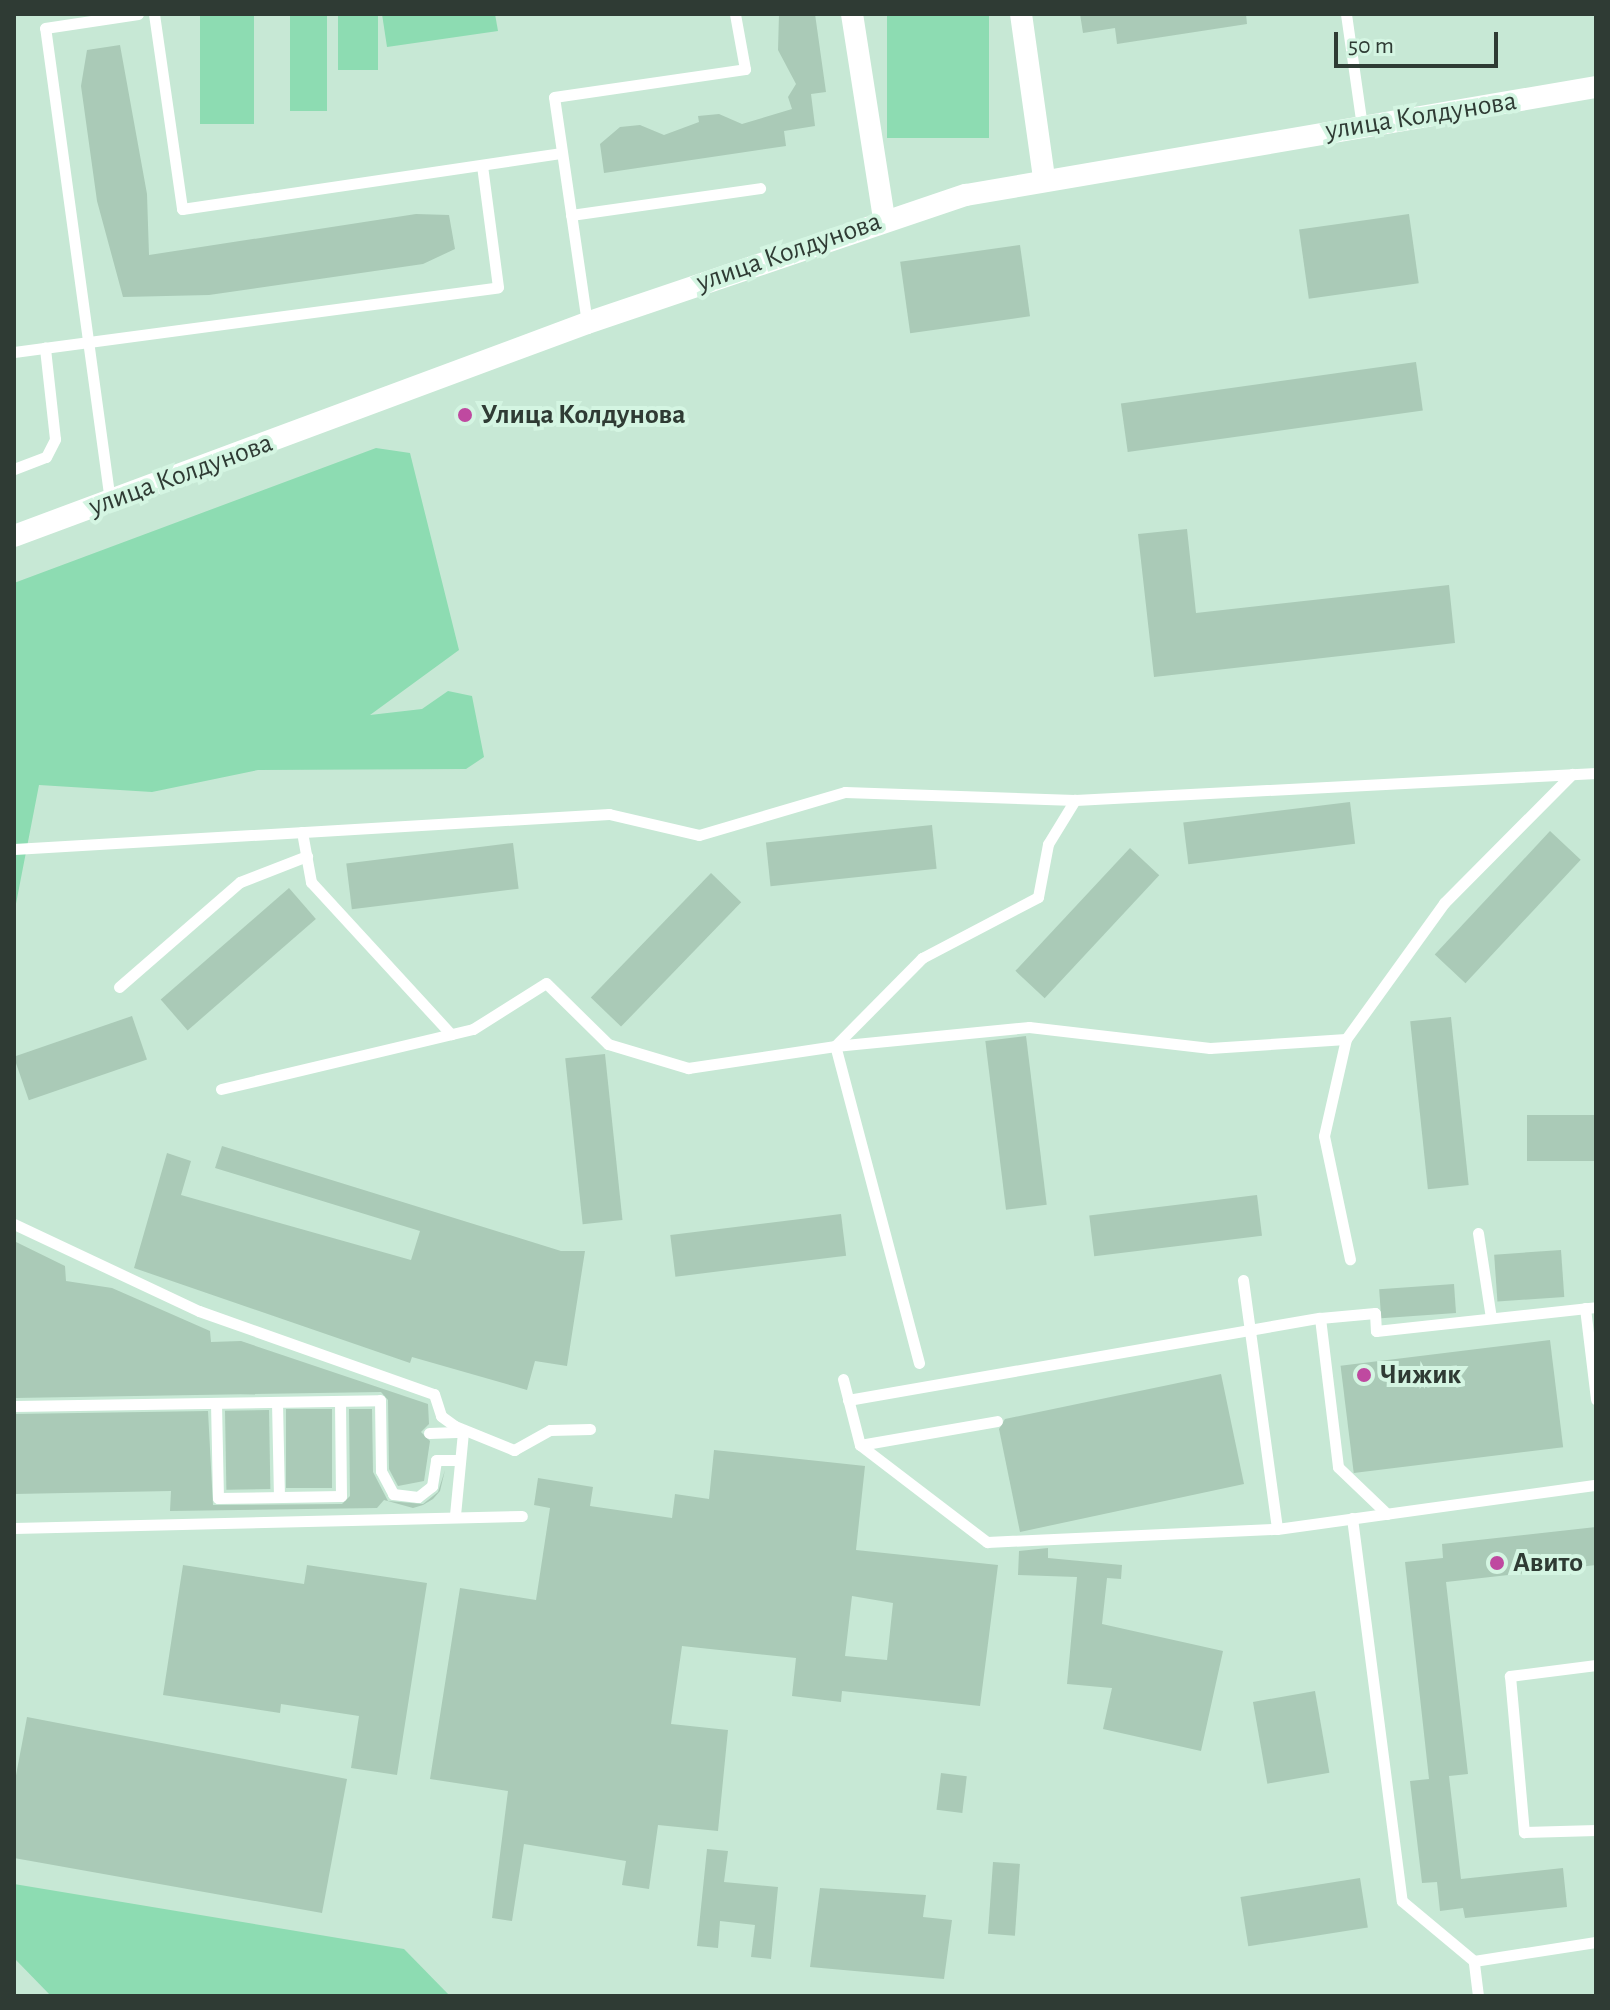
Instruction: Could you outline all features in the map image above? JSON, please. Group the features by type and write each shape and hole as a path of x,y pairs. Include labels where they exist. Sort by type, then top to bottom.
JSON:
{"street":[{"path":"852,14 884,219"},
{"path":"1021,14 1044,178"},
{"name":"улица Колдунова","path":"14,536 587,323 884,219 1044,178 1596,87"}],"lane":[{"path":"110,501 45,28 138,14"},
{"path":"154,14 182,209 562,153"},
{"path":"587,323 554,97 745,69 735,14"},
{"path":"1346,14 1362,126"},
{"path":"14,352 498,287 482,165"},
{"path":"571,215 760,188"},
{"path":"14,469 46,457 55,439 45,348"},
{"path":"14,849 609,814 699,835 845,792 1075,800 1596,773"},
{"path":"1350,1259 1324,1136 1346,1039 1444,903 1572,774"},
{"path":"835,1046 922,958 1038,897 1048,844 1075,800"},
{"path":"302,832 311,882 451,1034"},
{"path":"119,987 240,882 307,856"},
{"path":"221,1089 473,1029 546,983 608,1044 688,1068 835,1046 1029,1027 1210,1048 1346,1039"},
{"path":"835,1046 919,1363"},
{"path":"14,1224 199,1311 434,1394 441,1416 463,1432 514,1450 550,1430 590,1429"},
{"path":"1478,1233 1491,1318"},
{"path":"1243,1280 1277,1529"},
{"path":"848,1400 1320,1318 1375,1313 1376,1331 1590,1307 1596,1399"},
{"path":"1320,1318 1338,1467 1387,1514"},
{"path":"843,1379 860,1445 987,1542 1277,1529 1596,1485"},
{"path":"14,1406 380,1400 381,1471 393,1494 418,1497 432,1486 436,1460 458,1460"},
{"path":"216,1403 218,1498 341,1496 340,1401"},
{"path":"277,1402 279,1497"},
{"path":"860,1445 997,1421"},
{"path":"429,1433 463,1432"},
{"path":"455,1515 463,1432"},
{"path":"14,1528 455,1515 522,1516"},
{"path":"1352,1518 1402,1901 1474,1961 1478,1996"},
{"path":"1596,1665 1510,1676 1524,1832 1596,1830"},
{"path":"1474,1961 1596,1942"}],"green space":[{"path":"200,14 254,14 254,124 200,124"},
{"path":"290,14 327,14 327,111 290,111"},
{"path":"338,14 378,14 378,70 338,70"},
{"path":"382,14 495,14 498,31 387,47"},
{"path":"887,14 989,14 989,138 887,138"},
{"path":"376,448 410,453 459,650 370,715 422,709 448,691 472,696 484,757 466,769 258,770 152,792 39,785 14,914 14,583"},
{"path":"14,1884 404,1949 450,1996 51,1996 14,1958"}],"building":[{"path":"779,14 815,14 826,92 811,94 815,126 784,131 786,146 604,173 600,144 620,127 640,125 664,135 699,122 698,116 719,114 742,124 792,109 788,97 796,84 778,50"},
{"path":"1080,14 1246,14 1247,24 1117,44 1115,28 1083,33"},
{"path":"120,45 147,194 149,255 416,214 449,215 455,249 423,264 209,295 123,297 97,201 81,86 87,50"},
{"path":"1409,214 1419,283 1309,299 1299,229"},
{"path":"1020,245 1030,316 910,333 900,262"},
{"path":"1416,362 1423,411 1128,452 1121,403"},
{"path":"1187,529 1196,613 1449,585 1455,643 1154,677 1138,534"},
{"path":"1350,802 1355,844 1188,864 1183,822"},
{"path":"932,825 937,869 771,886 766,842"},
{"path":"1550,831 1581,860 1465,983 1435,955"},
{"path":"513,843 519,889 352,909 346,863"},
{"path":"1130,848 1159,875 1045,998 1015,971"},
{"path":"711,873 741,902 621,1027 591,997"},
{"path":"289,888 316,919 188,1030 161,1000"},
{"path":"132,1016 147,1059 29,1100 14,1057"},
{"path":"1451,1017 1469,1185 1428,1189 1410,1021"},
{"path":"1026,1036 1047,1205 1006,1210 985,1041"},
{"path":"605,1054 622,1220 583,1224 565,1058"},
{"path":"1527,1115 1596,1115 1596,1161 1527,1161"},
{"path":"222,1146 561,1251 585,1251 567,1366 535,1361 527,1390 412,1357 410,1363 134,1268 167,1153 191,1161 181,1195 411,1260 420,1231 215,1168"},
{"path":"1257,1195 1262,1236 1094,1256 1089,1216"},
{"path":"841,1214 846,1256 675,1277 670,1235"},
{"path":"14,1241 65,1266 66,1281 112,1288 210,1331 211,1342 241,1341 428,1404 429,1424 421,1432 430,1441 424,1481 398,1486 389,1469 388,1400 381,1392 14,1398"},
{"path":"1561,1250 1564,1297 1497,1302 1494,1255"},
{"path":"1454,1284 1456,1313 1381,1318 1379,1289"},
{"path":"1550,1340 1563,1447 1354,1473 1341,1366"},
{"path":"1221,1374 1244,1484 1020,1532 999,1429 1005,1419"},
{"path":"286,1409 332,1409 332,1488 286,1488"},
{"path":"349,1409 372,1409 373,1472 388,1501 423,1504 438,1492 445,1470 440,1491 433,1499 423,1505 413,1508 384,1500 377,1508 170,1511 171,1491 14,1494 14,1414 208,1411 213,1505 342,1504 350,1496"},
{"path":"269,1410 270,1489 226,1490 225,1411"},
{"path":"714,1450 865,1466 856,1550 998,1565 980,1706 842,1691 841,1702 792,1696 796,1658 682,1646 671,1724 728,1730 718,1831 658,1825 649,1889 622,1885 626,1861 524,1844 512,1921 492,1918 508,1791 430,1779 460,1588 536,1600 550,1508 534,1505 538,1478 593,1487 590,1506 672,1518 675,1494 709,1499","holes":["852,1596 893,1603 887,1660 845,1656"]},
{"path":"1596,1527 1596,1565 1446,1582 1468,1774 1449,1776 1461,1879 1563,1868 1567,1907 1465,1918 1463,1908 1440,1911 1437,1882 1422,1883 1410,1781 1429,1779 1405,1562 1443,1558 1442,1544"},
{"path":"1048,1548 1048,1558 1122,1565 1121,1579 1107,1578 1102,1624 1223,1651 1201,1751 1103,1729 1112,1688 1067,1684 1077,1577 1018,1575 1019,1551"},
{"path":"183,1565 304,1584 307,1565 427,1583 397,1775 351,1768 359,1716 281,1704 280,1713 163,1695"},
{"path":"1315,1691 1329,1773 1267,1784 1253,1702"},
{"path":"27,1717 347,1779 322,1913 14,1858 14,1786"},
{"path":"941,1773 967,1776 962,1813 936,1810"},
{"path":"707,1849 728,1851 724,1882 778,1887 771,1959 751,1957 755,1925 720,1921 718,1948 697,1946"},
{"path":"993,1862 1020,1864 1015,1936 988,1934"},
{"path":"1360,1878 1368,1927 1248,1946 1240,1897"},
{"path":"820,1888 926,1895 923,1917 952,1920 944,1979 810,1967"}],"place":[{"name":"Улица Колдунова","path":"465,415"},
{"name":"Чижик","path":"1364,1375"},
{"name":"Авито","path":"1497,1563"}]}
